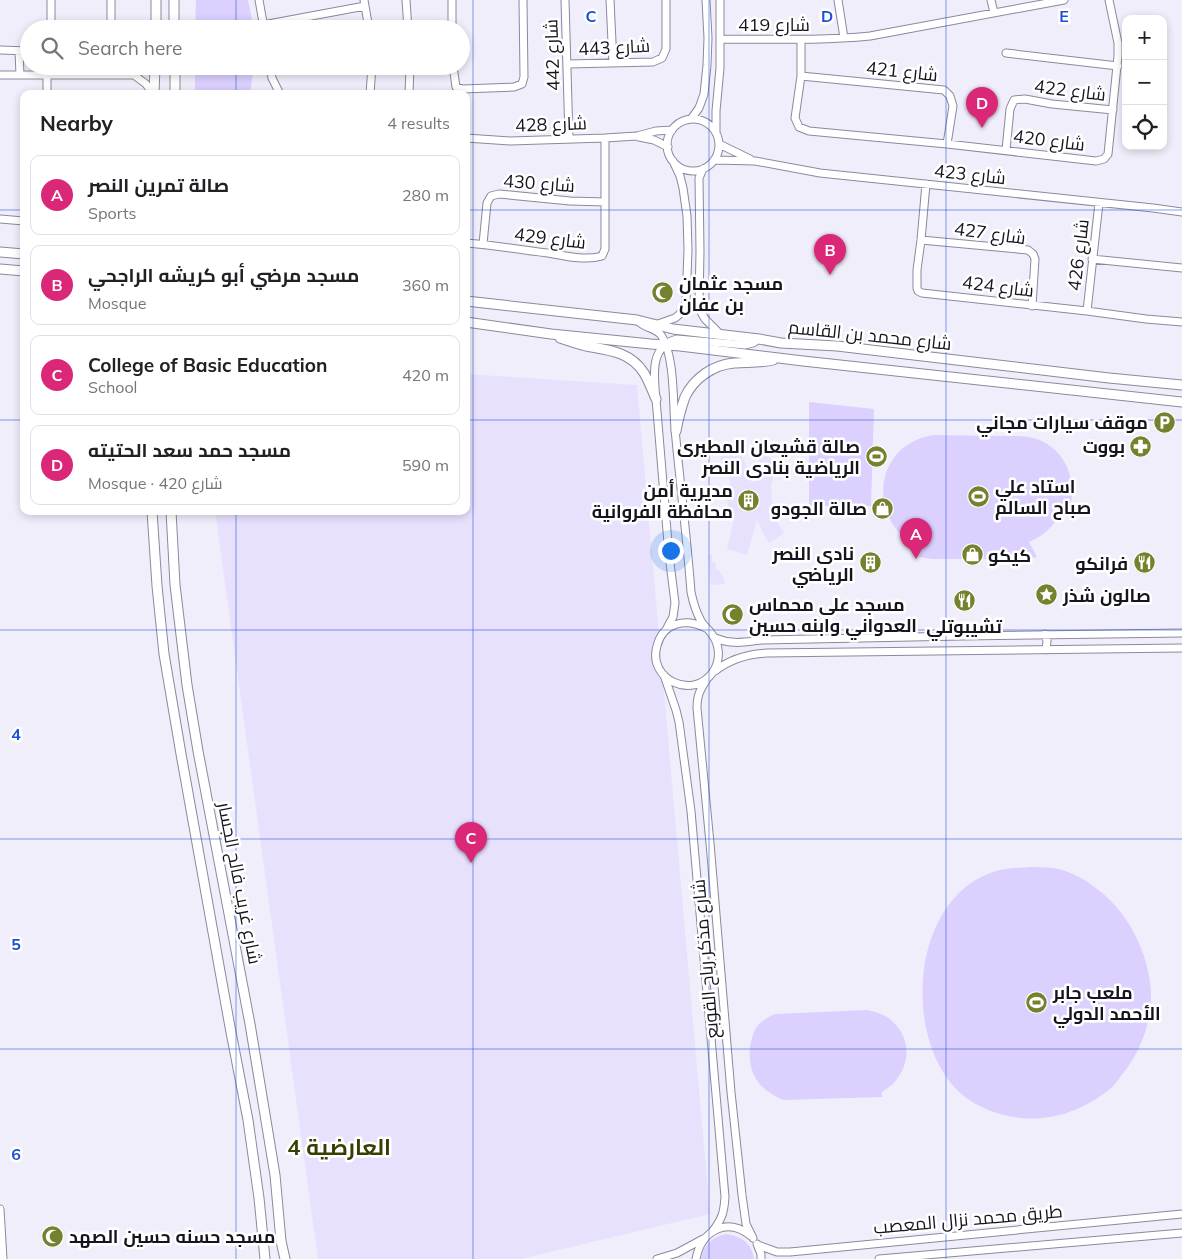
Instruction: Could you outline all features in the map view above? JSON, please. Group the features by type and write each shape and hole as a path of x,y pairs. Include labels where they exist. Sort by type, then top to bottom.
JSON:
{"main road":[{"path":"156,0 156,20"},
{"path":"174,0 174,20"},
{"path":"154,90 155,75"},
{"path":"175,75 175,90"},
{"path":"0,252 20,254"},
{"path":"0,269 20,271"},
{"name":"شارع محمد بن القاسم","path":"470,301 637,320 673,329 781,343 849,347 1182,385"},
{"name":"شارع محمد بن القاسم","path":"470,323 551,334 680,346 1182,402"},
{"path":"551,334 579,344 611,350 626,356 640,367 645,374 656,399"},
{"path":"676,431 686,396 691,387 706,372 725,364 763,362 780,358"},
{"name":"شارع غريب فالح الجسار","path":"152,515 164,654 248,1120 265,1259"},
{"name":"شارع غريب فالح الجسار","path":"171,515 175,585 187,686 252,1034 275,1175 281,1241 285,1259"}],"street":[{"path":"51,0 51,20"},
{"path":"110,20 111,0"},
{"path":"259,0 263,20"},
{"path":"406,0 407,20"},
{"path":"452,0 452,20"},
{"path":"454,75 456,87 463,88 514,87 522,84 524,77 522,0"},
{"name":"شارع 442","path":"565,0 569,138"},
{"path":"610,0 613,63"},
{"name":"شارع 443","path":"568,64 653,62 662,58 666,49 666,0"},
{"path":"691,119 699,108 704,94 707,56 706,0"},
{"path":"716,132 720,68 720,0"},
{"path":"838,0 844,38"},
{"path":"991,0 994,12"},
{"name":"شارع 419","path":"720,39 801,40 870,36 1064,0"},
{"name":"شارع 420","path":"801,40 800,76 795,118 799,127 809,131 1006,150 1096,161 1104,159 1108,154 1118,66 1118,42 1109,0"},
{"path":"293,20 365,3 368,20"},
{"path":"0,50 20,51 20,75"},
{"path":"1006,53 1118,66"},
{"path":"0,75 134,75 151,90"},
{"path":"47,75 47,90"},
{"path":"272,75 278,90"},
{"path":"370,90 371,75"},
{"path":"410,75 410,90"},
{"name":"شارع 421","path":"800,76 944,90 950,96 953,106 947,144"},
{"name":"شارع 422","path":"1006,150 1010,108 1014,100 1025,99 1052,104 1113,110"},
{"path":"658,324 676,318 686,303 687,216 683,188 669,154 668,141 672,130 684,120 698,119 706,121 712,126 720,144 715,160 703,169 694,171 686,170 673,161"},
{"name":"شارع 428","path":"470,138 510,141 605,138 637,136 656,131 672,130"},
{"name":"شارع 428","path":"637,136 654,140 668,147"},
{"name":"شارع 429","path":"470,243 572,257 594,258 602,256 605,249 605,138"},
{"name":"شارع 423","path":"720,144 755,161"},
{"name":"شارع 423","path":"715,160 755,161 820,173 1182,212"},
{"path":"703,169 699,178 700,251 698,303 705,319 720,334"},
{"name":"شارع 424","path":"926,184 917,270 916,288 918,291 1032,306 1182,322"},
{"name":"شارع 430","path":"483,244 487,203 492,196 500,194 570,201 606,202"},
{"name":"شارع 426","path":"1086,311 1099,203"},
{"path":"0,219 20,221"},
{"name":"شارع 427","path":"921,240 1028,250 1035,259 1032,306"},
{"path":"1092,259 1182,268"},
{"path":"686,303 688,307 692,308 698,303"},
{"path":"637,320 662,336 671,367 691,592 695,607 706,628 715,638 718,647 717,665 710,676"},
{"path":"760,339 745,345 677,339 671,341 659,352 656,361 654,378 669,555 675,603 673,617 660,638 656,647 655,657 658,667 670,681 685,686 700,683 729,662 757,654 1182,648"},
{"path":"666,630 681,622 690,622 706,628"},
{"path":"715,638 737,643 770,640 1182,633"},
{"path":"1045,634 1047,641 1046,650"},
{"name":"شارع مذكر رباح القوبع","path":"664,675 676,710 686,774 706,982 724,1197 724,1210 721,1221 712,1232"},
{"name":"شارع مذكر رباح القوبع","path":"710,676 697,698 730,1082 746,1224 753,1238"},
{"path":"0,1209 3,1259"},
{"name":"طريق محمد نزال المعصب","path":"758,1245 778,1252 790,1252 907,1239 1182,1214"},
{"path":"657,1259 677,1253 720,1228 729,1227 738,1228 753,1238 758,1245 761,1259"},
{"name":"طريق محمد نزال المعصب","path":"879,1259 1182,1233"},
{"path":"696,1259 698,1248 704,1239"}],"shaded area":[{"path":"196,0 248,0 252,20 195,20"},
{"path":"195,75 253,75 251,90 195,90"},
{"path":"470,374 637,385 710,1214 521,1259 318,1259 216,515 470,515"},
{"path":"809,402 874,409 871,506 809,506"},
{"path":"933,435 1028,437 1047,444 1059,454 1067,467 1071,479 1072,498 1070,510 1068,516 1060,514 1047,531 1029,542 1037,557 1025,559 932,559 919,557 923,550 905,538 892,523 885,505 883,487 888,469 897,454 912,442"},
{"name":"مديرية أمن محافظة الفروانية","path":"736,444 754,482 757,466 762,454 778,462 771,485 772,501 777,521 784,533 769,543 757,520 747,555 727,549 734,518 726,508 729,507 725,492 731,483 718,453"},
{"path":"708,555 712,555 712,562 715,562 716,569 724,578 725,584 711,585"},
{"name":"ملعب جابر الأحمد الدولي","path":"1031,867 1060,869 1079,877 1101,892 1121,912 1142,950 1149,978 1151,1004 1144,1037 1134,1058 1114,1085 1096,1099 1070,1112 1051,1117 1031,1119 1008,1116 985,1109 957,1090 940,1066 928,1037 923,1005 924,972 931,940 944,912 964,889 990,873 1005,869"},
{"path":"867,1010 882,1014 891,1020 901,1031 905,1041 906,1060 903,1070 891,1086 882,1092 882,1097 783,1100 767,1091 756,1080 751,1065 750,1047 756,1028 767,1018 775,1014"},
{"path":"726,1234 736,1236 745,1241 753,1253 754,1259 701,1259 709,1242 716,1237"}],"place":[{"name":"مسجد حمد سعد الحتيته","path":"982,128"},
{"name":"مسجد مرضي أبو كريشه الراجحي","path":"830,275"},
{"name":"مسجد عثمان بن عفان","path":"663,293"},
{"name":"موقف سيارات مجاني","path":"1164,422"},
{"name":"بووت","path":"1141,446"},
{"name":"صالة قشيعان المطيرى الرياضية بنادى النصر","path":"876,456"},
{"name":"استاد علي صباح السالم","path":"979,496"},
{"name":"مديرية أمن محافظة الفروانية","path":"749,500"},
{"name":"صالة الجودو","path":"883,508"},
{"name":"كيكو","path":"972,555"},
{"name":"صالة تمرين النصر","path":"916,559"},
{"name":"نادي النصر الرياضي","path":"870,563"},
{"name":"فرانكو","path":"1144,563"},
{"name":"صالون شذر","path":"1047,595"},
{"name":"تشيبوتلي","path":"964,601"},
{"name":"مسجد علي محماس العدواني وابنه حسين","path":"733,614"},
{"name":"College of Basic Education","path":"471,863"},
{"name":"ملعب جابر الأحمد الدولي","path":"1037,1002"},
{"name":"مسجد حسنه حسين الصهد","path":"53,1236"}],"district":[{"name":"العارضية 4","path":"339,1147"}]}
